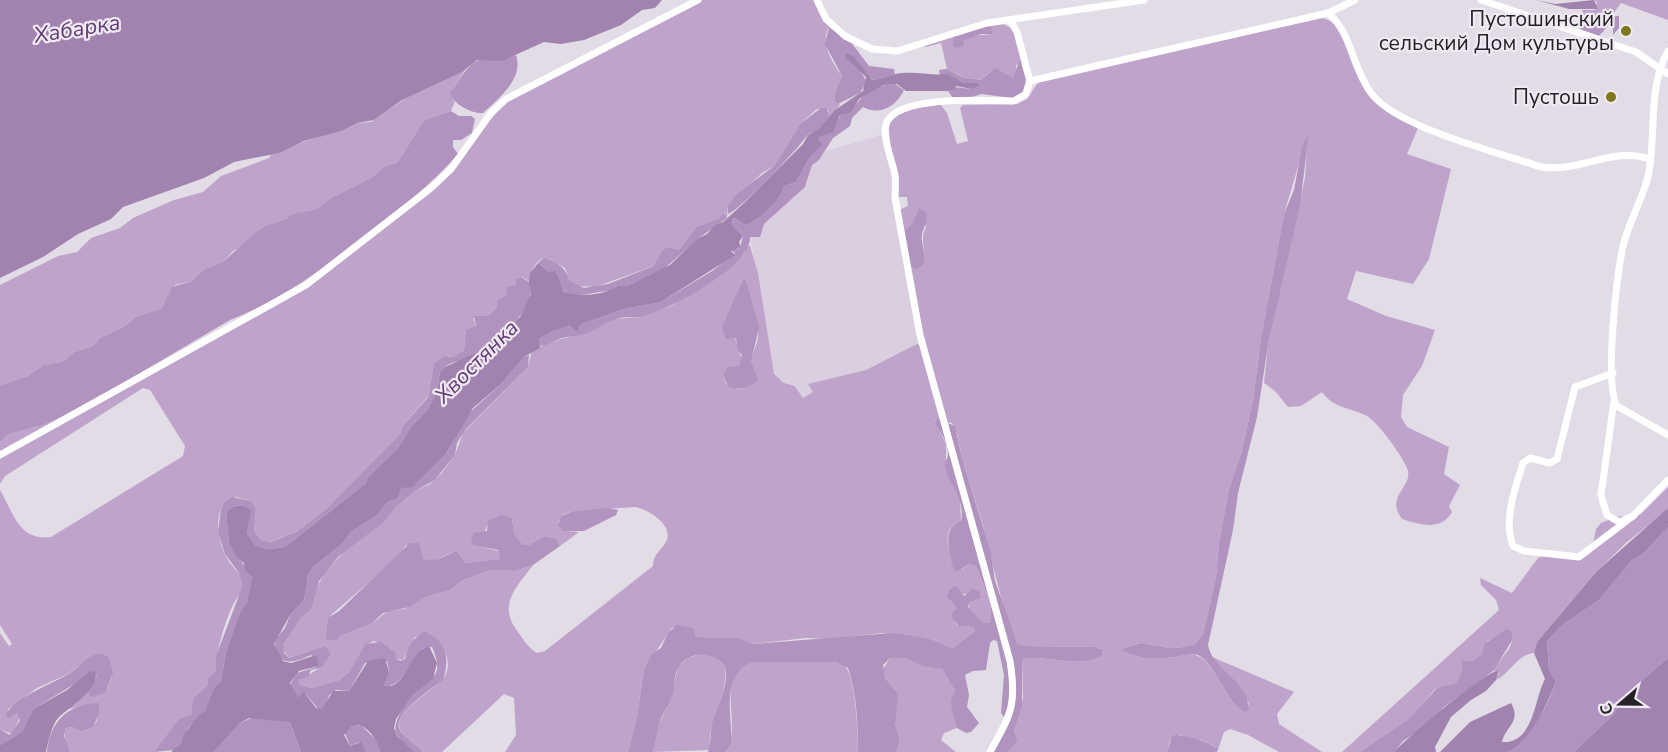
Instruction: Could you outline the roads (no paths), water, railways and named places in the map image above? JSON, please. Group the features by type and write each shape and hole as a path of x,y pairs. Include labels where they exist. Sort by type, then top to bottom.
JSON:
{"street":[{"path":"0,455 306,285 431,188 451,169 491,113 506,99 698,0"},
{"path":"817,0 826,19 845,36 860,45 882,50 908,48 967,29 1010,20 1144,0"},
{"path":"1030,81 1328,13 1355,0"},
{"path":"1481,0 1636,52 1668,74"},
{"path":"1328,13 1338,21 1358,73 1372,94 1405,119 1541,167 1556,169 1574,166 1624,153 1650,159"},
{"path":"990,752 1012,711 1015,689 1010,661 920,335 895,198 895,177 885,129 893,112 916,105 1014,101 1026,94 1030,81 1017,32 1010,20"},
{"path":"1633,516 1619,522 1613,520 1604,507 1601,495 1614,401 1614,322 1624,245 1648,174 1658,68 1668,51"},
{"path":"1613,373 1582,382 1575,387 1557,459 1550,463 1530,458 1523,463 1512,501 1511,540 1513,546 1524,551 1579,558 1633,516 1668,480"},
{"path":"1614,401 1622,410 1668,435"}],"water":[{"name":"Хабарка","path":"0,0 662,0 655,8 642,10 621,25 584,40 561,44 544,42 502,61 477,60 462,72 402,100 374,120 357,123 341,131 304,141 279,153 234,162 204,178 123,207 111,219 78,234 43,257 0,278"},
{"path":"1536,0 1555,4 1594,0 1598,9 1569,9"},
{"name":"Хвостянка","path":"844,52 854,56 871,79 903,73 949,74 964,83 977,83 980,86 972,89 956,86 948,91 906,91 897,84 883,85 859,99 851,113 840,115 833,132 818,138 823,145 810,157 796,182 784,186 779,197 768,209 756,220 745,225 735,218 732,219 733,226 743,236 739,242 741,247 731,251 735,255 661,302 624,309 582,324 579,327 580,333 570,326 554,330 539,339 540,348 524,357 501,384 473,408 446,454 413,487 402,488 397,499 388,502 376,516 351,532 343,543 313,567 308,575 304,600 290,615 274,644 283,661 291,663 313,656 317,657 318,666 299,671 290,683 298,697 304,692 316,708 322,709 333,691 349,691 368,661 385,658 389,672 384,686 391,686 402,678 418,653 429,646 437,663 433,679 412,695 396,719 394,728 397,736 415,752 380,752 373,736 359,725 351,727 344,735 350,746 361,742 366,752 301,752 290,722 249,718 240,723 214,752 171,752 181,743 184,734 199,715 205,711 214,689 221,681 226,652 241,612 247,603 252,577 245,570 244,563 236,556 229,542 226,513 228,510 234,506 241,506 251,510 247,533 255,545 268,549 285,547 366,483 368,477 398,448 411,427 428,409 437,392 440,372 445,367 486,348 520,317 531,294 530,273 538,263 549,272 556,271 563,291 583,295 606,292 617,286 627,286 670,265 697,239 707,234 715,225 723,222 744,203 803,144 808,135 819,129 835,110 863,91 866,77 846,59"},
{"path":"1668,508 1668,527 1643,554 1631,561 1599,600 1561,626 1547,641 1549,670 1556,681 1537,722 1522,741 1506,752 1440,752 1470,722 1511,703 1515,715 1514,720 1502,742 1513,741 1521,736 1531,719 1545,679 1534,653 1537,642 1597,571"},
{"path":"1668,658 1668,752 1574,752 1613,715 1625,695"},
{"path":"1499,670 1496,680 1486,691 1451,717 1435,747 1436,752 1394,752 1463,693"},
{"path":"95,671 96,677 89,690 57,720 46,752 0,752 0,745 22,732 33,709 67,690 89,672"}],"place":[{"name":"Пустошинский сельский Дом культуры","path":"1626,31"},
{"name":"Пустошь","path":"1611,97"}]}
